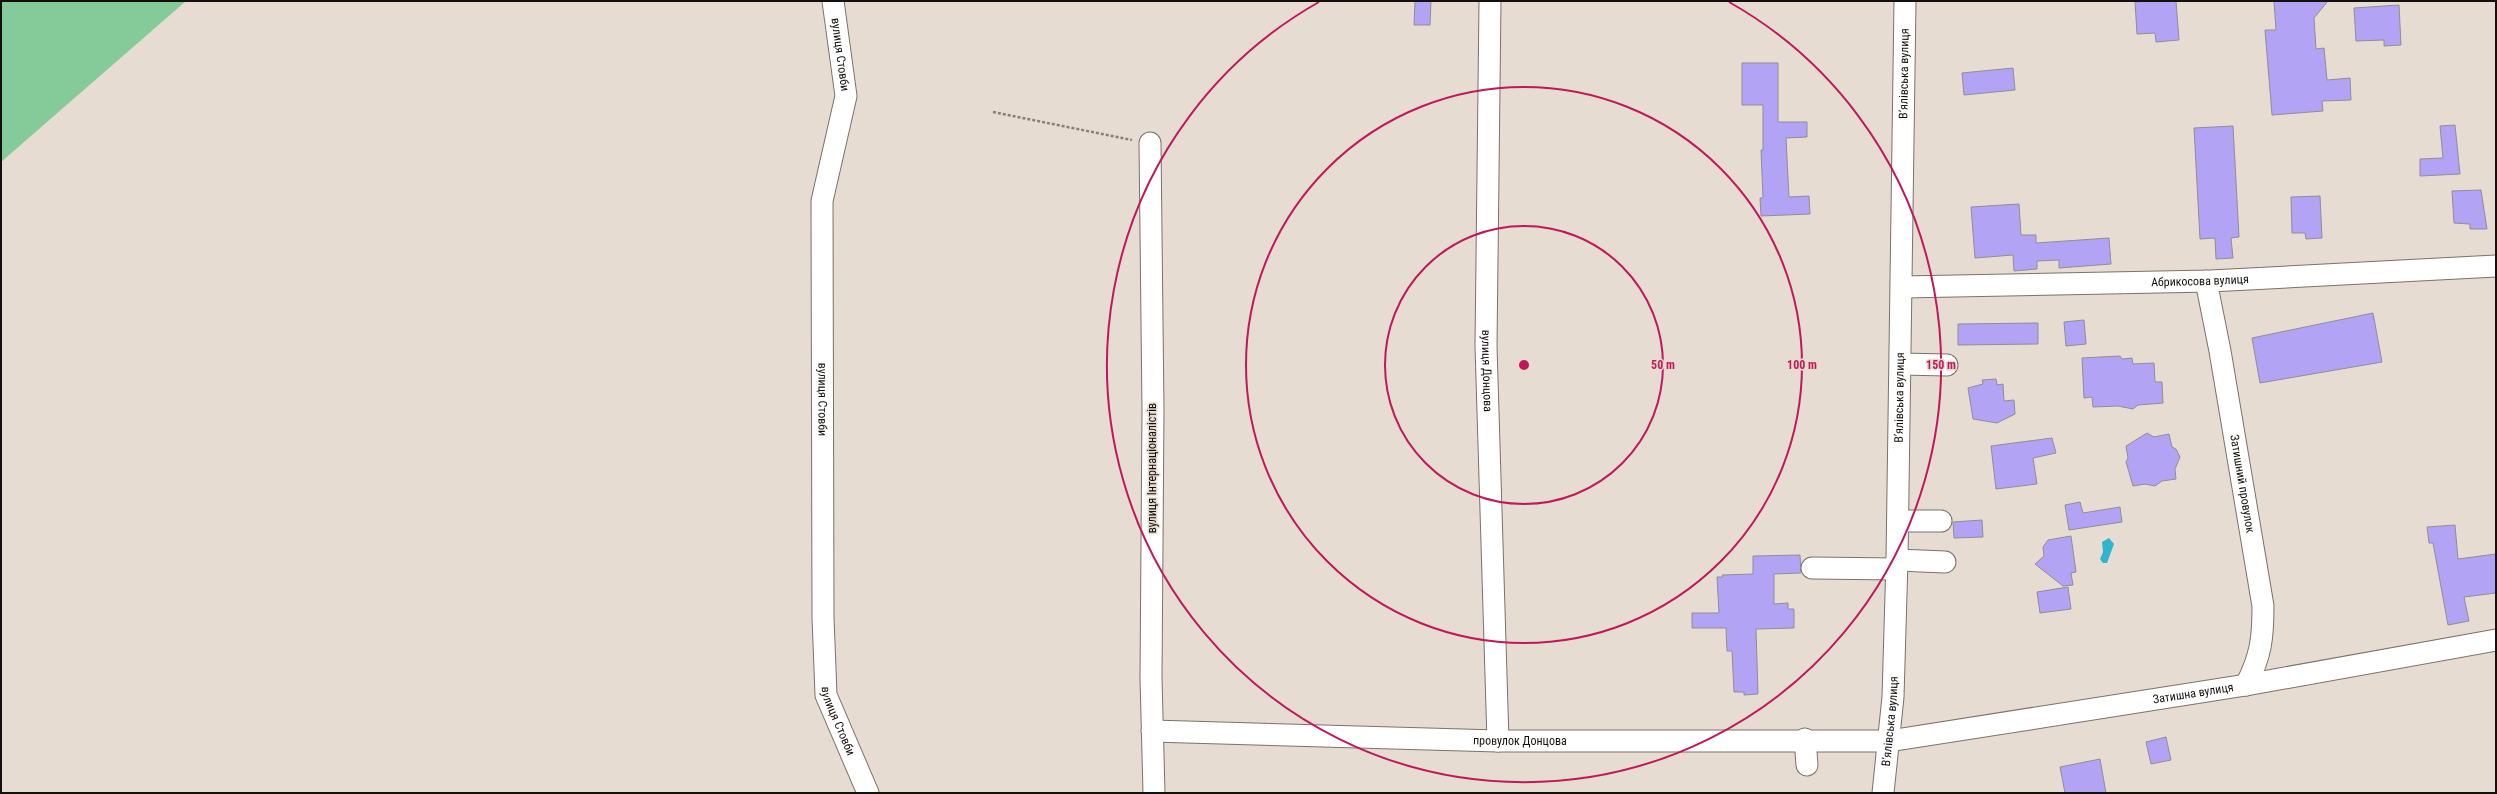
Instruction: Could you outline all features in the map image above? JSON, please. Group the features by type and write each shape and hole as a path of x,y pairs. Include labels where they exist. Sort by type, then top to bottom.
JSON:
{"street":[{"name":"вулиця Стовби","path":"833,1 846,96 822,201 823,618 826,695 865,785"},
{"name":"вулиця Донцова","path":"1490,1 1486,346 1498,741"},
{"name":"В’ялівська вулиця","path":"1883,793 1893,697 1897,564 1903,288 1905,1"},
{"name":"вулиця Інтернаціоналістів","path":"1150,143 1152,731 1154,793"},
{"name":"Абрикосова вулиця","path":"1903,288 2206,281 2496,266"},
{"name":"Затишний провулок","path":"2206,281 2220,351 2263,606 2263,637 2258,662 2246,685"},
{"path":"1901,364 1947,366"},
{"path":"1898,521 1941,521"},
{"path":"1812,568 1945,562"},
{"name":"Затишна вулиця","path":"1889,741 2246,685 2496,640"},
{"name":"провулок Донцова","path":"1152,731 1498,741 1805,739 1889,741"},
{"path":"1805,739 1807,765"},
{"path":"865,785 877,793"}],"path":[{"path":"993,112 1150,143"}],"green space":[{"path":"1,1 186,1 1,162"}],"water":[{"path":"2109,538 2114,544 2107,563 2103,563 2100,559 2103,552 2102,542"}],"building":[{"path":"1415,1 1431,1 1430,25 1414,25"},
{"path":"2176,1 2179,40 2156,42 2155,33 2137,34 2135,2"},
{"path":"2274,1 2328,1 2314,18 2316,49 2324,48 2327,80 2350,78 2351,100 2322,101 2323,111 2272,115 2265,30 2276,30"},
{"path":"2399,5 2401,45 2384,46 2384,40 2356,41 2354,8"},
{"path":"1742,63 1778,63 1778,122 1807,122 1807,137 1786,138 1789,197 1809,196 1810,214 1761,216 1760,198 1763,198 1761,150 1763,150 1763,105 1742,105"},
{"path":"2013,68 2015,90 1964,95 1962,73"},
{"path":"2455,125 2460,174 2420,176 2420,159 2443,158 2440,126"},
{"path":"2233,126 2239,237 2231,238 2233,258 2216,259 2215,238 2200,239 2194,128"},
{"path":"2481,190 2487,229 2470,229 2470,224 2454,223 2452,191"},
{"path":"2320,196 2322,238 2306,239 2305,233 2292,233 2291,197"},
{"path":"2019,204 2021,235 2036,235 2036,243 2109,238 2111,264 2059,268 2059,260 2037,261 2037,269 2014,271 2013,255 1975,258 1971,207"},
{"path":"2373,313 2382,362 2260,383 2252,338"},
{"path":"2084,320 2086,344 2066,346 2064,322"},
{"path":"2038,323 2038,344 1958,345 1958,324"},
{"path":"2120,356 2122,359 2132,358 2133,364 2154,363 2155,382 2162,382 2163,403 2138,405 2133,409 2118,406 2093,407 2092,397 2084,398 2082,358"},
{"path":"1996,379 1997,385 2003,384 2004,401 2014,400 2015,414 1997,423 1973,419 1968,388 1983,384 1982,380"},
{"path":"2147,433 2154,437 2169,434 2172,447 2176,449 2180,457 2175,469 2176,479 2162,481 2155,486 2145,484 2133,486 2126,462 2128,458 2126,446"},
{"path":"2052,438 2056,453 2033,458 2037,484 1996,489 1991,446"},
{"path":"2080,502 2083,513 2120,507 2122,522 2069,530 2065,505"},
{"path":"1982,520 1983,537 1954,538 1953,522"},
{"path":"2455,525 2458,559 2496,554 2496,593 2464,597 2469,621 2448,625 2433,543 2429,543 2427,527"},
{"path":"2071,536 2076,572 2071,573 2073,585 2063,586 2035,564 2044,556 2043,547 2048,540"},
{"path":"1800,555 1801,573 1774,574 1774,604 1788,603 1788,609 1794,609 1794,628 1756,629 1758,694 1744,695 1744,692 1734,692 1732,651 1727,651 1726,628 1692,628 1692,613 1719,613 1717,577 1723,577 1722,575 1753,574 1753,556"},
{"path":"2068,587 2071,609 2040,613 2037,592"},
{"path":"2166,737 2171,760 2151,764 2146,742"},
{"path":"2100,759 2106,793 2065,793 2060,767"}]}
